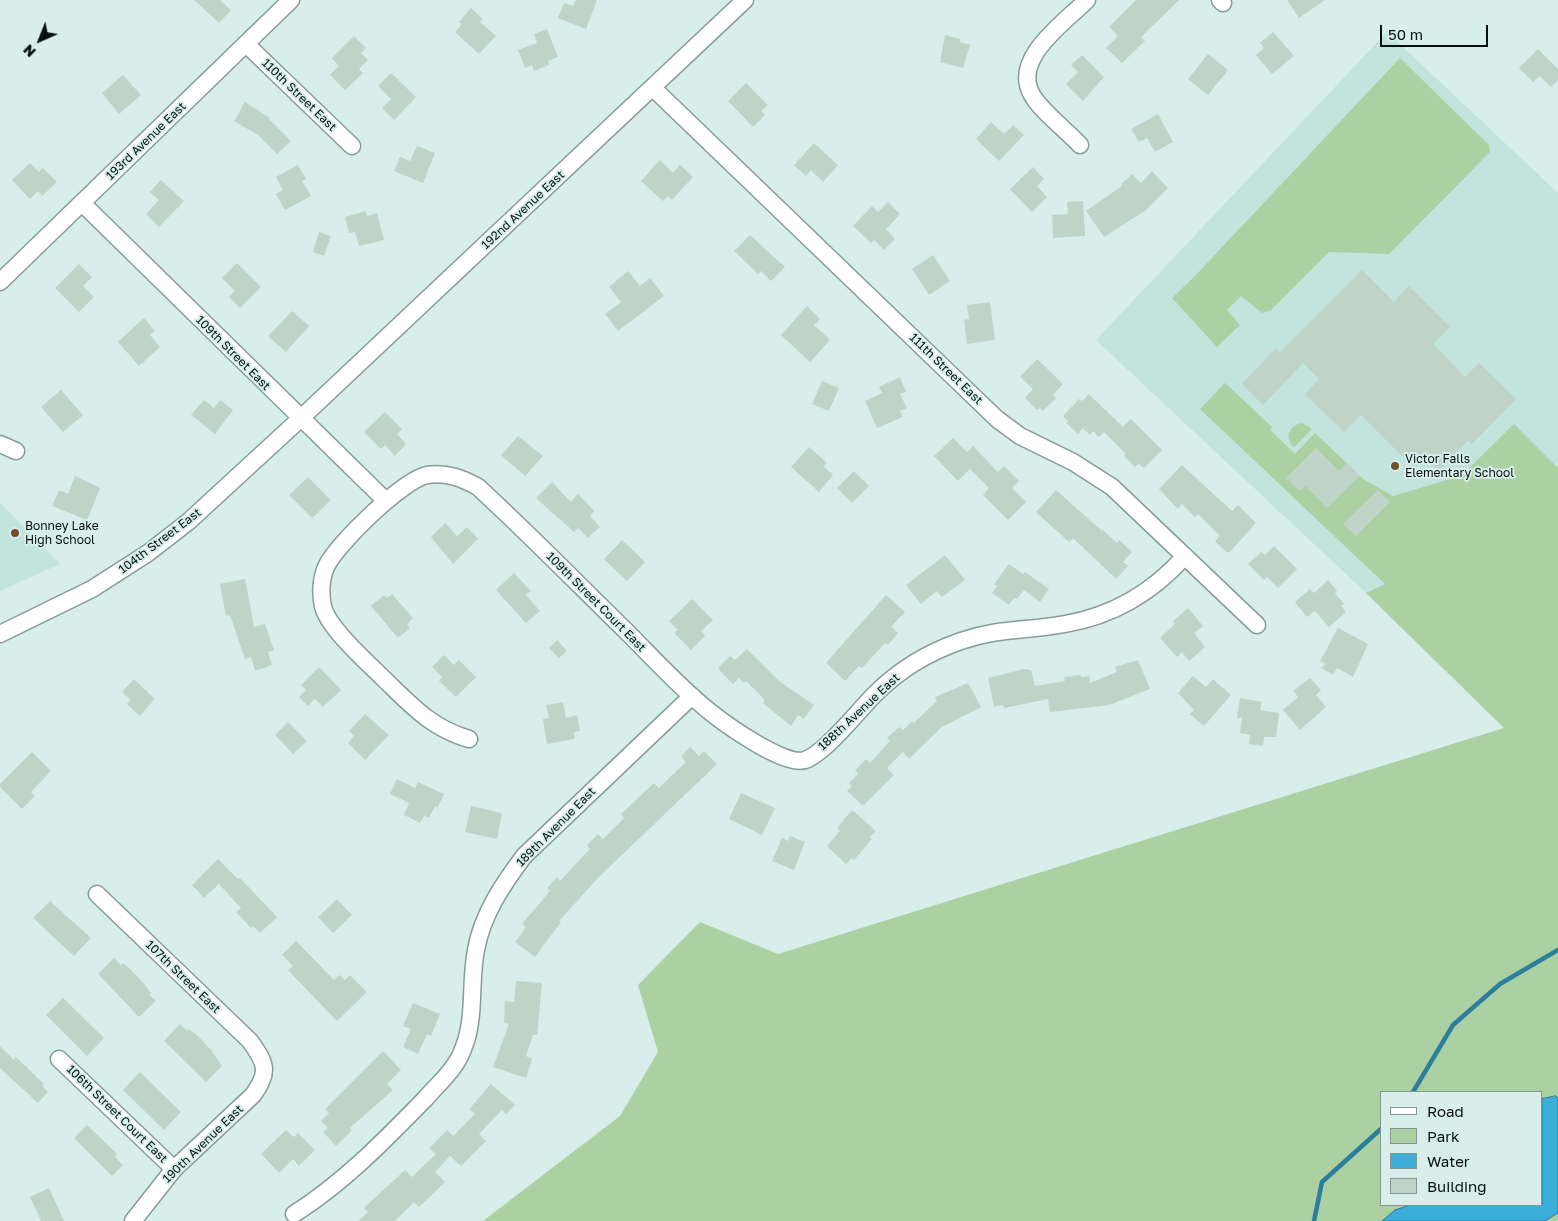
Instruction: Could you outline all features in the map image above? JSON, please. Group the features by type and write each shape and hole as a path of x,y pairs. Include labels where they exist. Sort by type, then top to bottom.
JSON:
{"street":[{"name":"193rd Avenue East","path":"0,282 291,0"},
{"name":"192nd Avenue East","path":"300,419 745,0"},
{"path":"1080,144 1033,96 1028,86 1026,75 1028,64 1034,52 1087,0"},
{"name":"110th Street East","path":"246,44 352,146"},
{"name":"111th Street East","path":"653,88 997,419 1020,436 1073,462 1112,487 1257,625"},
{"name":"109th Street East","path":"82,203 300,419 386,501"},
{"name":"104th Street East","path":"0,634 92,589 148,553 188,522 300,419"},
{"path":"0,444 16,451"},
{"name":"109th Street Court East","path":"469,739 435,726 419,712 353,650 323,608 322,582 326,566 335,552 386,501 407,485 427,475 454,476 478,487 692,696 740,733 773,752 792,761 805,760"},
{"name":"188th Avenue East","path":"805,760 824,746 877,692 900,673 924,657 980,635 1090,619 1115,609 1158,582 1184,556"},
{"name":"189th Avenue East","path":"294,1214 337,1183 410,1114 446,1076 460,1058 467,1039 472,1012 476,950 492,904 506,879 524,856 692,696"},
{"name":"107th Street East","path":"97,894 250,1041 264,1065"},
{"name":"106th Street Court East","path":"59,1059 174,1169"},
{"name":"190th Avenue East","path":"133,1221 174,1169 253,1095 263,1082 266,1073 264,1065"}],"shaded area":[{"name":"Victor Falls Elementary School","path":"1387,32 1558,193 1558,594 1425,648 1096,340"},
{"name":"Bonney Lake High School","path":"0,503 60,564 0,591"}],"green space":[{"path":"1400,58 1489,145 1490,152 1389,254 1329,252 1271,310 1262,313 1241,296 1227,310 1240,325 1217,347 1172,298 1195,276"},
{"path":"1225,383 1272,427 1270,430 1295,454 1315,433 1363,479 1393,496 1461,476 1514,424 1558,468 1558,1221 483,1221 620,1116 658,1052 638,985 700,922 778,954 1504,728 1366,593 1385,584 1200,409"},
{"path":"1302,423 1312,429 1294,447 1289,440 1289,432 1294,426"}],"water":[{"path":"1556,1096 1558,1098 1558,1213 1545,1221 1382,1221 1395,1210 1407,1206 1543,1206 1543,1099"}],"building":[{"path":"194,0 220,0 231,10 219,23"},
{"path":"576,0 597,0 586,29 558,18 564,3 573,6"},
{"path":"1136,0 1179,0 1141,37 1145,41 1122,63 1106,48 1118,36 1109,27"},
{"path":"1287,0 1325,0 1299,18"},
{"path":"471,8 483,19 480,22 496,36 479,54 455,32 462,24 459,22"},
{"path":"547,29 558,57 548,61 549,65 534,71 532,65 525,68 518,50 537,43 534,34"},
{"path":"1273,32 1294,56 1272,74 1256,55 1264,48 1260,43"},
{"path":"945,35 960,39 960,42 970,45 963,68 940,62"},
{"path":"354,36 366,48 361,53 368,60 359,69 363,73 345,90 330,75 339,66 332,58"},
{"path":"1538,49 1558,69 1558,80 1551,87 1540,76 1533,82 1519,68"},
{"path":"1208,54 1228,70 1208,95 1188,79"},
{"path":"1082,55 1104,77 1083,101 1066,84 1078,72 1071,65"},
{"path":"391,73 416,97 394,120 382,108 391,99 378,86"},
{"path":"123,75 141,95 119,114 102,93"},
{"path":"746,83 768,105 761,111 765,115 753,127 728,101"},
{"path":"245,102 270,118 291,141 277,154 258,135 234,121"},
{"path":"1158,114 1173,142 1155,152 1147,138 1139,142 1131,129"},
{"path":"991,122 1004,134 1013,125 1024,135 999,161 976,139"},
{"path":"814,143 838,165 823,182 811,170 806,176 794,165"},
{"path":"417,146 435,153 423,183 394,171 400,157 410,161"},
{"path":"660,160 673,173 680,165 693,177 672,200 668,196 663,201 641,181"},
{"path":"30,163 39,172 43,168 57,182 42,196 38,191 30,199 12,180"},
{"path":"298,165 306,179 302,181 311,196 285,210 276,194 283,190 276,177"},
{"path":"1033,167 1044,179 1037,186 1047,197 1032,212 1010,189"},
{"path":"1152,171 1168,188 1146,210 1104,237 1086,211 1122,186 1121,184 1132,174 1141,183"},
{"path":"161,180 184,201 159,227 146,214 159,200 150,192"},
{"path":"1083,201 1085,236 1053,238 1052,215 1068,214 1067,202"},
{"path":"888,202 900,214 886,229 895,239 884,250 874,240 871,243 853,226 872,206 878,212"},
{"path":"366,211 367,216 377,213 384,240 359,246 355,232 349,233 345,217"},
{"path":"319,232 331,236 324,256 313,252"},
{"path":"750,235 785,267 771,281 761,271 758,274 734,251"},
{"path":"933,255 950,281 929,295 912,269"},
{"path":"237,263 261,287 240,308 229,297 235,291 222,278"},
{"path":"79,264 92,277 83,286 94,297 79,312 55,288"},
{"path":"1362,270 1394,302 1409,286 1450,327 1433,344 1465,377 1479,363 1516,399 1472,444 1468,441 1438,471 1425,458 1414,468 1361,415 1344,432 1305,394 1319,379 1303,363 1263,405 1242,384 1276,348 1280,352"},
{"path":"628,271 640,286 650,278 664,296 618,331 605,314 621,302 609,287"},
{"path":"990,302 995,340 967,344 964,320 969,319 967,305"},
{"path":"807,306 820,319 814,325 830,340 810,362 781,335"},
{"path":"292,311 309,326 286,352 268,336"},
{"path":"144,318 155,331 150,335 160,347 139,366 118,342"},
{"path":"1037,359 1063,384 1053,395 1056,398 1043,411 1039,408 1037,410 1025,398 1033,389 1020,377"},
{"path":"900,377 906,392 900,394 907,408 900,411 903,417 877,428 865,401 882,393 879,387"},
{"path":"822,381 839,388 829,411 812,404"},
{"path":"61,390 83,415 63,432 41,407"},
{"path":"1089,394 1123,427 1131,419 1162,450 1144,468 1139,464 1135,467 1124,456 1126,454 1104,432 1099,437 1093,431 1090,435 1083,428 1078,434 1066,423 1068,421 1063,416 1079,399 1082,401"},
{"path":"204,400 214,408 220,400 233,410 215,434 191,415"},
{"path":"385,412 402,429 397,434 406,444 395,456 385,445 381,449 364,432"},
{"path":"518,436 543,456 525,476 501,455"},
{"path":"953,438 967,452 973,446 998,472 1004,466 1019,481 1012,488 1026,502 1008,520 983,495 989,488 970,469 958,481 934,456"},
{"path":"809,447 827,463 823,466 833,475 819,492 791,467"},
{"path":"1316,448 1339,471 1347,463 1360,476 1327,508 1305,486 1300,491 1286,478"},
{"path":"1182,465 1232,511 1238,505 1256,523 1230,552 1226,552 1215,541 1220,536 1198,514 1195,517 1182,504 1178,509 1159,489"},
{"path":"854,471 869,486 852,503 837,488"},
{"path":"75,476 100,488 87,520 52,506 59,490 68,494"},
{"path":"308,477 331,500 312,518 289,495"},
{"path":"552,482 571,502 578,494 594,511 590,516 600,527 588,538 578,528 574,532 536,498"},
{"path":"1056,490 1102,531 1117,543 1119,540 1132,552 1123,562 1128,566 1116,579 1073,538 1069,542 1036,512"},
{"path":"1378,490 1390,502 1356,536 1343,524"},
{"path":"445,523 457,536 467,527 478,539 453,564 431,537"},
{"path":"622,540 645,562 627,581 604,559"},
{"path":"1274,546 1297,569 1278,588 1267,577 1264,580 1248,564 1261,552 1265,555"},
{"path":"945,555 965,580 942,597 937,591 921,604 906,585"},
{"path":"1009,564 1023,574 1025,572 1049,589 1040,602 1024,590 1009,605 992,593 997,586 994,584"},
{"path":"514,573 531,591 526,595 540,611 526,623 496,590"},
{"path":"245,579 254,627 265,624 274,650 268,652 272,665 255,671 251,657 245,659 230,615 226,616 220,584"},
{"path":"1328,580 1337,591 1335,593 1344,604 1341,606 1346,612 1329,627 1315,611 1307,617 1295,602 1310,589 1314,593"},
{"path":"392,594 413,618 407,624 410,628 398,638 371,606 384,595 387,598"},
{"path":"886,595 905,612 891,627 898,633 888,645 885,643 862,668 859,666 845,681 826,663"},
{"path":"692,599 713,620 701,631 705,636 691,650 674,633 678,630 669,621"},
{"path":"1188,608 1203,626 1194,633 1205,647 1189,661 1182,652 1177,657 1160,638 1175,624 1173,621"},
{"path":"1338,628 1368,644 1353,677 1337,668 1333,675 1321,668 1326,664 1320,661"},
{"path":"557,640 567,651 559,658 549,648"},
{"path":"747,649 779,681 814,705 804,719 798,715 791,726 763,703 765,700 746,681 744,683 739,678 733,684 721,672 718,668 730,656 735,660"},
{"path":"444,655 454,665 459,660 476,677 456,697 439,681 442,677 432,667"},
{"path":"1138,660 1150,689 1109,705 1050,712 1048,699 1004,708 1003,705 994,707 988,678 1024,669 1031,670 1035,686 1065,681 1064,677 1081,675 1081,677 1089,676 1090,683 1117,672 1115,667"},
{"path":"319,667 341,690 323,707 315,699 308,706 299,697 306,690 301,685"},
{"path":"1193,676 1206,687 1213,679 1231,695 1204,726 1190,714 1194,710 1178,693"},
{"path":"1310,678 1321,690 1316,695 1326,707 1300,730 1283,710 1298,697 1293,691"},
{"path":"134,679 155,699 140,716 127,704 131,700 122,692"},
{"path":"968,683 981,707 942,727 909,759 903,752 887,768 894,775 863,806 847,791 852,786 849,783 858,774 855,770 866,759 870,763 890,741 887,738 899,727 903,730 912,721 914,723 937,701 935,697"},
{"path":"1240,698 1262,702 1260,710 1279,713 1276,737 1264,737 1263,746 1249,744 1250,735 1240,733 1242,718 1237,718"},
{"path":"563,702 566,718 577,715 580,731 574,732 575,739 547,744 543,719 549,718 546,705"},
{"path":"365,714 389,735 365,760 348,743 354,736 349,731"},
{"path":"288,722 307,741 293,754 275,735"},
{"path":"690,747 699,756 704,751 717,764 598,878 559,921 561,922 535,957 515,942 526,927 522,924 550,891 547,888 557,877 560,881 590,849 587,845 598,834 603,839 624,818 621,814 654,783 659,788 686,762 681,756"},
{"path":"32,752 51,771 31,792 35,796 22,809 0,787 0,784"},
{"path":"397,779 415,788 418,782 444,794 438,807 435,806 429,818 424,816 420,823 404,815 409,803 390,794"},
{"path":"741,793 775,808 762,835 729,819"},
{"path":"471,806 502,813 497,839 465,832"},
{"path":"852,810 876,831 870,837 872,839 854,860 852,858 846,864 827,846 840,831 837,828"},
{"path":"790,836 805,842 794,870 772,861 782,838 788,841"},
{"path":"218,859 238,879 240,878 277,917 260,933 253,926 251,928 236,912 241,908 219,884 204,898 192,885"},
{"path":"337,899 352,915 333,933 318,917"},
{"path":"50,901 91,938 74,956 33,918"},
{"path":"296,941 334,980 340,975 345,980 350,975 367,992 337,1021 288,970 293,966 282,955"},
{"path":"114,958 121,965 123,963 130,969 151,993 149,995 156,1001 139,1017 98,974"},
{"path":"516,981 542,983 537,1035 533,1035 526,1056 532,1059 526,1078 493,1067 509,1024 504,1023 505,1001 514,1002"},
{"path":"63,998 104,1038 87,1056 46,1015"},
{"path":"413,1003 440,1014 431,1036 427,1034 418,1054 403,1047 411,1029 403,1026"},
{"path":"180,1024 187,1031 188,1029 196,1034 211,1050 222,1066 206,1082 164,1041"},
{"path":"0,1046 14,1060 16,1057 44,1084 42,1086 48,1092 38,1103 0,1068"},
{"path":"383,1051 401,1070 387,1084 393,1090 350,1128 352,1130 336,1146 323,1132 328,1128 321,1121 329,1113 325,1109"},
{"path":"140,1072 181,1112 164,1130 123,1090"},
{"path":"491,1084 515,1105 506,1114 502,1110 479,1134 486,1141 461,1166 450,1156 435,1172 445,1182 419,1207 414,1202 395,1221 358,1221 368,1212 364,1208 405,1170 412,1177 436,1154 429,1148 447,1130 453,1136 475,1114 469,1109"},
{"path":"87,1125 117,1154 115,1157 123,1165 112,1176 74,1138"},
{"path":"286,1130 294,1137 298,1133 315,1150 299,1166 293,1159 279,1173 261,1154"},
{"path":"49,1188 64,1221 41,1221 30,1197"}],"waterway":[{"path":"1414,1091 1453,1025 1500,984 1558,950"},
{"path":"1314,1221 1322,1182 1380,1130"}],"place":[{"name":"Victor Falls Elementary School","path":"1395,466"},
{"name":"Bonney Lake High School","path":"15,533"}]}
